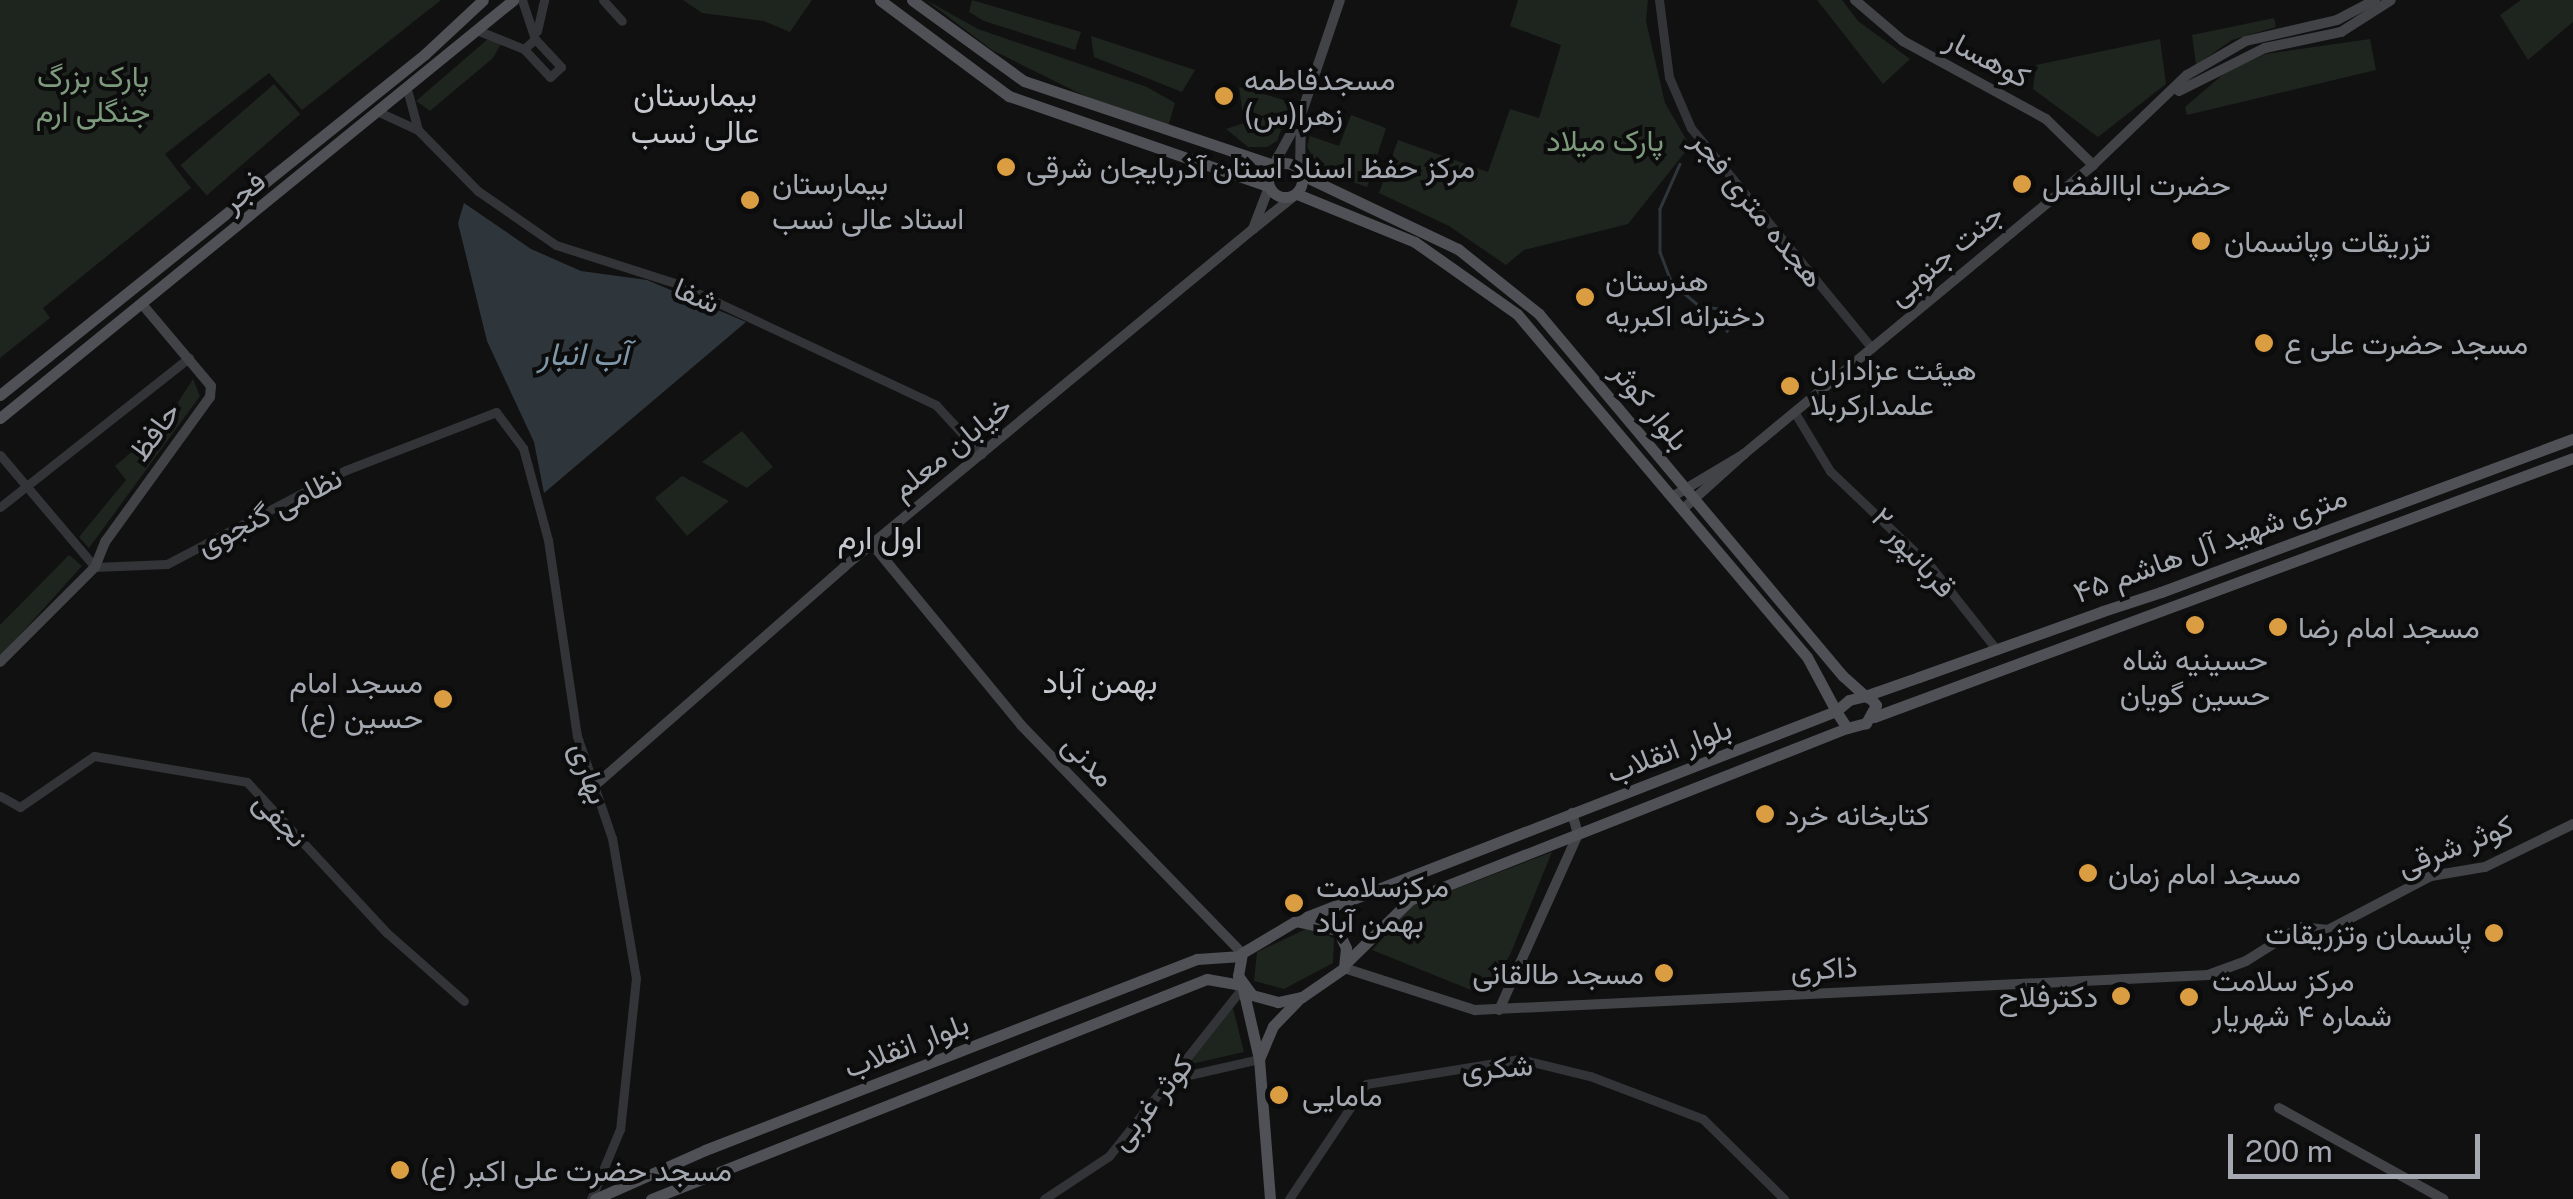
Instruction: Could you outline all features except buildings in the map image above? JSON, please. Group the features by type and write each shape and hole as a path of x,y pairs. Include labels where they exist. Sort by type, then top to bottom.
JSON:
{"main road":[{"name":"فجر","path":"0,395 483,0"},
{"name":"فجر","path":"0,418 408,92 513,0"},
{"path":"880,0 1009,96 1269,187"},
{"path":"912,0 1024,81 1273,165"},
{"path":"1253,229 1273,165 1300,115 1340,0"},
{"name":"کوهسار","path":"1855,0 1903,41 2046,119 2092,165"},
{"name":"جنت جنوبی","path":"2178,91 2187,76 2219,53 2337,20 2375,0"},
{"name":"جنت جنوبی","path":"1744,454 2178,91 2265,48 2340,32 2390,0"},
{"path":"1296,195 1301,174 1300,115"},
{"path":"1235,172 1241,156"},
{"name":"بلوار کوثر","path":"1273,165 1370,203 1458,249 1539,314 1793,616 1876,706 1874,717"},
{"name":"بلوار کوثر","path":"1269,187 1364,218 1451,264 1516,314 1782,626 1827,687 1847,728"},
{"name":"خیابان معلم","path":"593,787 872,544 1296,195"},
{"path":"1364,218 1370,203"},
{"path":"131,290 142,304"},
{"name":"حافظ","path":"95,567 106,542 210,396 211,386 142,304"},
{"name":"۴۵ متری شهید آل هاشم","path":"1836,711 1864,696 2573,439"},
{"path":"1672,497 1744,454"},
{"path":"1683,509 1744,454"},
{"name":"۴۵ متری شهید آل هاشم","path":"1847,728 2573,458"},
{"name":"مدنی","path":"872,544 1022,725 1242,954"},
{"path":"0,662 95,567"},
{"path":"1782,626 1793,616"},
{"name":"بلوار انقلاب","path":"1296,921 1836,711"},
{"path":"1798,727 1808,740 1805,748"},
{"name":"بلوار انقلاب","path":"1345,965 1398,906 1805,748 1847,728"},
{"path":"1499,1010 1578,834 1572,814"},
{"name":"کوثر شرقی","path":"2300,927 2328,930 2431,876 2485,867 2573,824"},
{"path":"1259,1059 1273,1026 1302,997 1345,965 1338,930 1296,921 1242,954 1242,987 1259,1059 1270,1199"},
{"name":"ذاکری","path":"1345,965 1475,1010 1499,1010 2208,975 2246,961 2300,927"},
{"name":"بلوار انقلاب","path":"593,1199 705,1150 1197,959 1242,954"},
{"name":"بلوار انقلاب","path":"651,1199 1206,979 1242,987"},
{"path":"1242,987 1278,1002 1302,997"},
{"path":"2279,1108 2443,1199"}],"street":[{"path":"479,31 524,48 546,76 558,73 561,67 535,39 522,0"},
{"path":"524,48 535,39 544,0"},
{"name":"هجده متری فجر","path":"1659,0 1669,76 1691,128 1872,348"},
{"path":"604,1 622,21"},
{"path":"408,92 418,130"},
{"path":"380,113 418,130"},
{"name":"شفا","path":"418,130 478,191 556,245 678,284 936,405 981,454"},
{"path":"0,507 189,358"},
{"name":"بهاری","path":"441,437 496,412 523,448 548,540 577,736 612,838 636,978 620,1129 593,1199"},
{"name":"قربانپور ۲","path":"1795,413 1830,471 1932,568 1996,650"},
{"name":"نظامی گنجوی","path":"95,567 166,564 346,470 441,437"},
{"path":"0,455 95,567"},
{"name":"نجفی","path":"0,796 20,806 94,756 247,782 406,951 464,1001"},
{"name":"کوثر غربی","path":"1044,1199 1108,1156 1242,987"},
{"path":"1170,1079 1259,1059"},
{"name":"شکری","path":"1289,1199 1366,1084 1520,1060 1590,1076 1703,1119 1784,1199"}],"green space":[{"name":"پارک بزرگ جنگلی ارم","path":"0,0 441,0 302,110 269,73 165,154 191,188 43,308 50,318 0,358"},
{"path":"683,0 812,0 790,32 764,21 702,13"},
{"path":"926,0 978,29 1147,87 1175,103 1168,127 1089,98 992,50"},
{"path":"972,0 1081,32 1075,50 984,21 969,12"},
{"name":"پارک میلاد","path":"1518,0 1648,0 1646,21 1665,103 1690,146 1628,224 1524,250 1506,265 1449,226 1379,193 1398,140 1488,172 1510,109 1539,118 1561,45 1510,26"},
{"path":"1817,0 1842,0 1858,21 1910,59 1883,84"},
{"path":"2521,0 2573,0 2573,22 2528,60 2500,15"},
{"path":"2274,18 2276,27 2232,40 2196,65 2192,35"},
{"path":"1091,36 1195,70 1182,92 1094,57"},
{"path":"489,38 501,44 493,58 430,111 416,101"},
{"path":"2160,39 2166,84 2098,137 2033,89 2036,65"},
{"path":"2370,39 2376,70 2187,115 2185,107 2227,71 2266,54"},
{"path":"274,84 300,114 207,196 180,165"},
{"path":"1239,87 1291,102 1277,141 1267,147 1248,147 1226,129 1244,123"},
{"path":"1351,115 1386,128 1367,187 1322,171 1307,147 1310,136 1339,146"},
{"path":"193,379 200,396 89,548 79,537 126,480 115,466 141,444 147,451"},
{"path":"742,431 773,467 747,488 702,462"},
{"path":"682,476 729,501 687,536 655,498"},
{"path":"69,555 82,566 0,657 0,625"},
{"path":"1552,852 1510,955 1494,980 1476,992 1372,950 1411,906"},
{"path":"1308,928 1334,938 1333,963 1284,989 1254,981 1257,952"},
{"path":"1233,1008 1244,1052 1187,1065"}],"water":[{"name":"آب انبار","path":"464,203 531,249 581,271 647,280 746,322 544,493 534,442 487,341 458,223"}],"waterway":[{"path":"1680,164 1660,209 1660,252 1672,283 1699,306 1723,309 1732,320 1727,331"}],"place":[{"name":"مسجدفاطمه زهرا(س)","path":"1224,96"},
{"name":"مرکز حفظ اسناد استان آذربایجان شرقی","path":"1006,167"},
{"name":"حضرت اباالفضل","path":"2022,184"},
{"name":"بیمارستان استاد عالی نسب","path":"750,200"},
{"name":"تزریقات وپانسمان","path":"2201,241"},
{"name":"هنرستان دخترانه اکبریه","path":"1585,297"},
{"name":"مسجد حضرت علی ع","path":"2264,343"},
{"name":"هیئت عزاداران علمدارکربلا","path":"1790,386"},
{"name":"حسینیه شاه حسین گویان","path":"2195,625"},
{"name":"مسجد امام رضا","path":"2278,627"},
{"name":"مسجد امام حسین (ع)","path":"443,699"},
{"name":"کتابخانه خرد","path":"1765,814"},
{"name":"مسجد امام زمان","path":"2088,873"},
{"name":"مرکزسلامت بهمن آباد","path":"1294,903"},
{"name":"پانسمان وتزریقات","path":"2494,933"},
{"name":"مسجد طالقانی","path":"1664,973"},
{"name":"دکترفلاح","path":"2121,996"},
{"name":"مرکز سلامت شماره ۴ شهریار","path":"2189,997"},
{"name":"مامایی","path":"1279,1095"},
{"name":"مسجد حضرت علی اکبر (ع)","path":"400,1170"}],"district":[{"name":"بیمارستان عالی نسب","path":"695,114"},
{"name":"اول ارم","path":"880,538"},
{"name":"بهمن آباد","path":"1100,682"}]}
